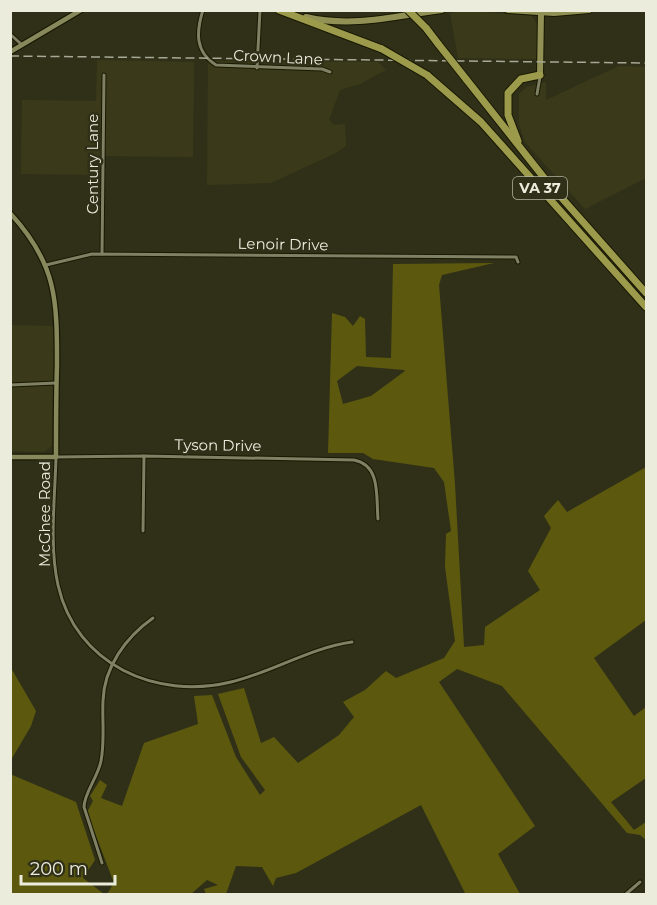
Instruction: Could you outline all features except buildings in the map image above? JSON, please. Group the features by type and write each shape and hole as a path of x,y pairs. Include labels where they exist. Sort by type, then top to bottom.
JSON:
{"highway":[{"name":"VA 37","path":"408,10 426,28 545,179 646,293"},
{"name":"VA 37","path":"280,11 382,49 427,75 481,122 646,307"},
{"path":"540,75 524,77 510,89 507,101 510,123 523,148 591,232"}],"main road":[{"path":"280,11 323,21 353,23 385,21 442,10"},
{"path":"508,10 541,12 589,10"},
{"path":"540,75 541,12"}],"street":[{"path":"10,52 81,10"},
{"name":"Crown Lane","path":"203,10 197,36 207,58 220,66 322,69 330,72"},
{"path":"257,68 260,10"},
{"path":"10,34 21,45"},
{"name":"Century Lane","path":"102,254 104,75"},
{"path":"537,94 540,75"},
{"name":"McGhee Road","path":"10,213 28,234 46,265 57,304 55,569 60,594 75,627 92,648 112,665 131,676 160,685 199,687 246,678 331,645 352,642"},
{"name":"Lenoir Drive","path":"46,265 74,256 102,254 516,257 518,262"},
{"path":"10,385 56,383"},
{"path":"143,531 144,456"},
{"name":"Tyson Drive","path":"10,457 336,458 359,461 368,466 375,477 378,519"},
{"path":"102,863 84,807 100,768 104,737 103,700 112,665 133,635 153,618"},
{"path":"626,894 640,882"}],"shaded area":[{"path":"469,11 532,16 538,26 537,59 458,58 450,13"},
{"path":"97,60 194,62 193,157 96,156 95,175 21,174 22,100 96,101"},
{"path":"208,61 378,62 386,70 360,84 340,90 329,120 334,125 345,124 346,146 336,153 271,183 207,185"},
{"path":"619,66 646,67 646,178 585,209 525,142 519,124 519,94 527,87 546,82 546,100"},
{"path":"494,263 442,275 439,285 455,484 464,647 484,645 485,627 540,590 528,571 551,528 544,516 558,500 567,512 646,467 646,620 594,658 634,716 646,707 646,778 611,802 634,830 646,822 646,840 640,835 627,833 502,686 457,669 439,682 535,826 498,854 520,894 463,894 465,893 421,805 296,873 276,878 273,886 262,867 236,866 226,894 206,894 204,889 218,885 207,880 191,894 107,894 114,883 87,812 93,801 90,796 100,780 107,785 101,798 122,806 144,743 198,724 194,696 212,695 236,757 260,795 265,790 241,757 218,694 244,688 261,743 274,737 298,763 339,735 354,717 343,702 365,690 386,671 396,678 444,658 455,641 445,567 446,534 451,531 444,482 434,468 373,459 363,453 328,453 332,313 345,317 353,326 360,316 365,319 366,357 391,358 393,264","holes":["357,366 404,370 371,396 343,404 337,381"]},
{"path":"10,325 55,326 52,446 44,452 11,451"},
{"path":"11,668 36,711 31,726 11,760"},
{"path":"10,774 76,802 95,860 83,878 104,894 11,894"}],"railway":[{"path":"10,56 646,63"}]}
